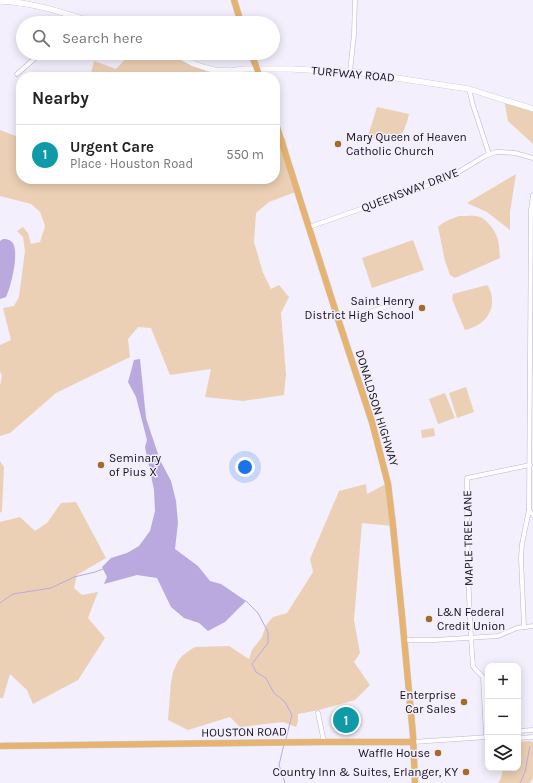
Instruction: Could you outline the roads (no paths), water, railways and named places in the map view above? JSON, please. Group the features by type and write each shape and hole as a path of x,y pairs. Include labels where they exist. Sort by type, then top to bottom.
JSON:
{"main road":[{"path":"234,0 239,16"},
{"path":"0,1 39,7 73,16"},
{"name":"TURFWAY ROAD","path":"186,60 214,70 230,71 293,69 350,71 469,89 533,108"},
{"path":"254,60 258,72"},
{"name":"DONALDSON HIGHWAY","path":"280,136 372,422 383,465 391,506 413,742 415,783"},
{"name":"HOUSTON ROAD","path":"0,746 413,742"}],"street":[{"path":"350,71 354,35 355,0"},
{"path":"19,72 33,60"},
{"path":"469,89 489,154"},
{"name":"QUEENSWAY DRIVE","path":"309,226 441,181 489,154 508,152 533,158"},
{"path":"524,627 521,558 522,544 529,510 532,281 531,209 533,195"},
{"path":"361,315 396,303"},
{"name":"MAPLE TREE LANE","path":"471,638 467,555 467,478 530,465"},
{"path":"529,510 533,515"},
{"path":"404,640 436,640 498,636 516,628 533,626"},
{"path":"471,638 473,666 483,677 487,735"},
{"path":"318,713 324,742"},
{"path":"521,732 533,730"},
{"name":"HOUSTON ROAD","path":"413,742 485,736"},
{"path":"521,738 533,737"}],"waterway":[{"path":"0,603 13,594 51,588 74,577 103,569"},
{"path":"246,601 258,613 268,632 268,643 252,664 256,672 266,678 274,693 285,702 292,715 286,739"},
{"path":"284,744 279,765 285,783"},
{"path":"520,783 525,772 530,746"}],"place":[{"name":"Mary Queen of Heaven Catholic Church","path":"338,144"},
{"name":"Saint Henry District High School","path":"422,308"},
{"name":"Seminary of Pius X","path":"101,465"},
{"name":"L&N Federal Credit Union","path":"429,619"},
{"name":"Enterprise Car Sales","path":"464,702"},
{"name":"Urgent Care","path":"346,720"},
{"name":"Waffle House","path":"438,753"},
{"name":"Country Inn & Suites, Erlanger, KY","path":"466,772"}]}
